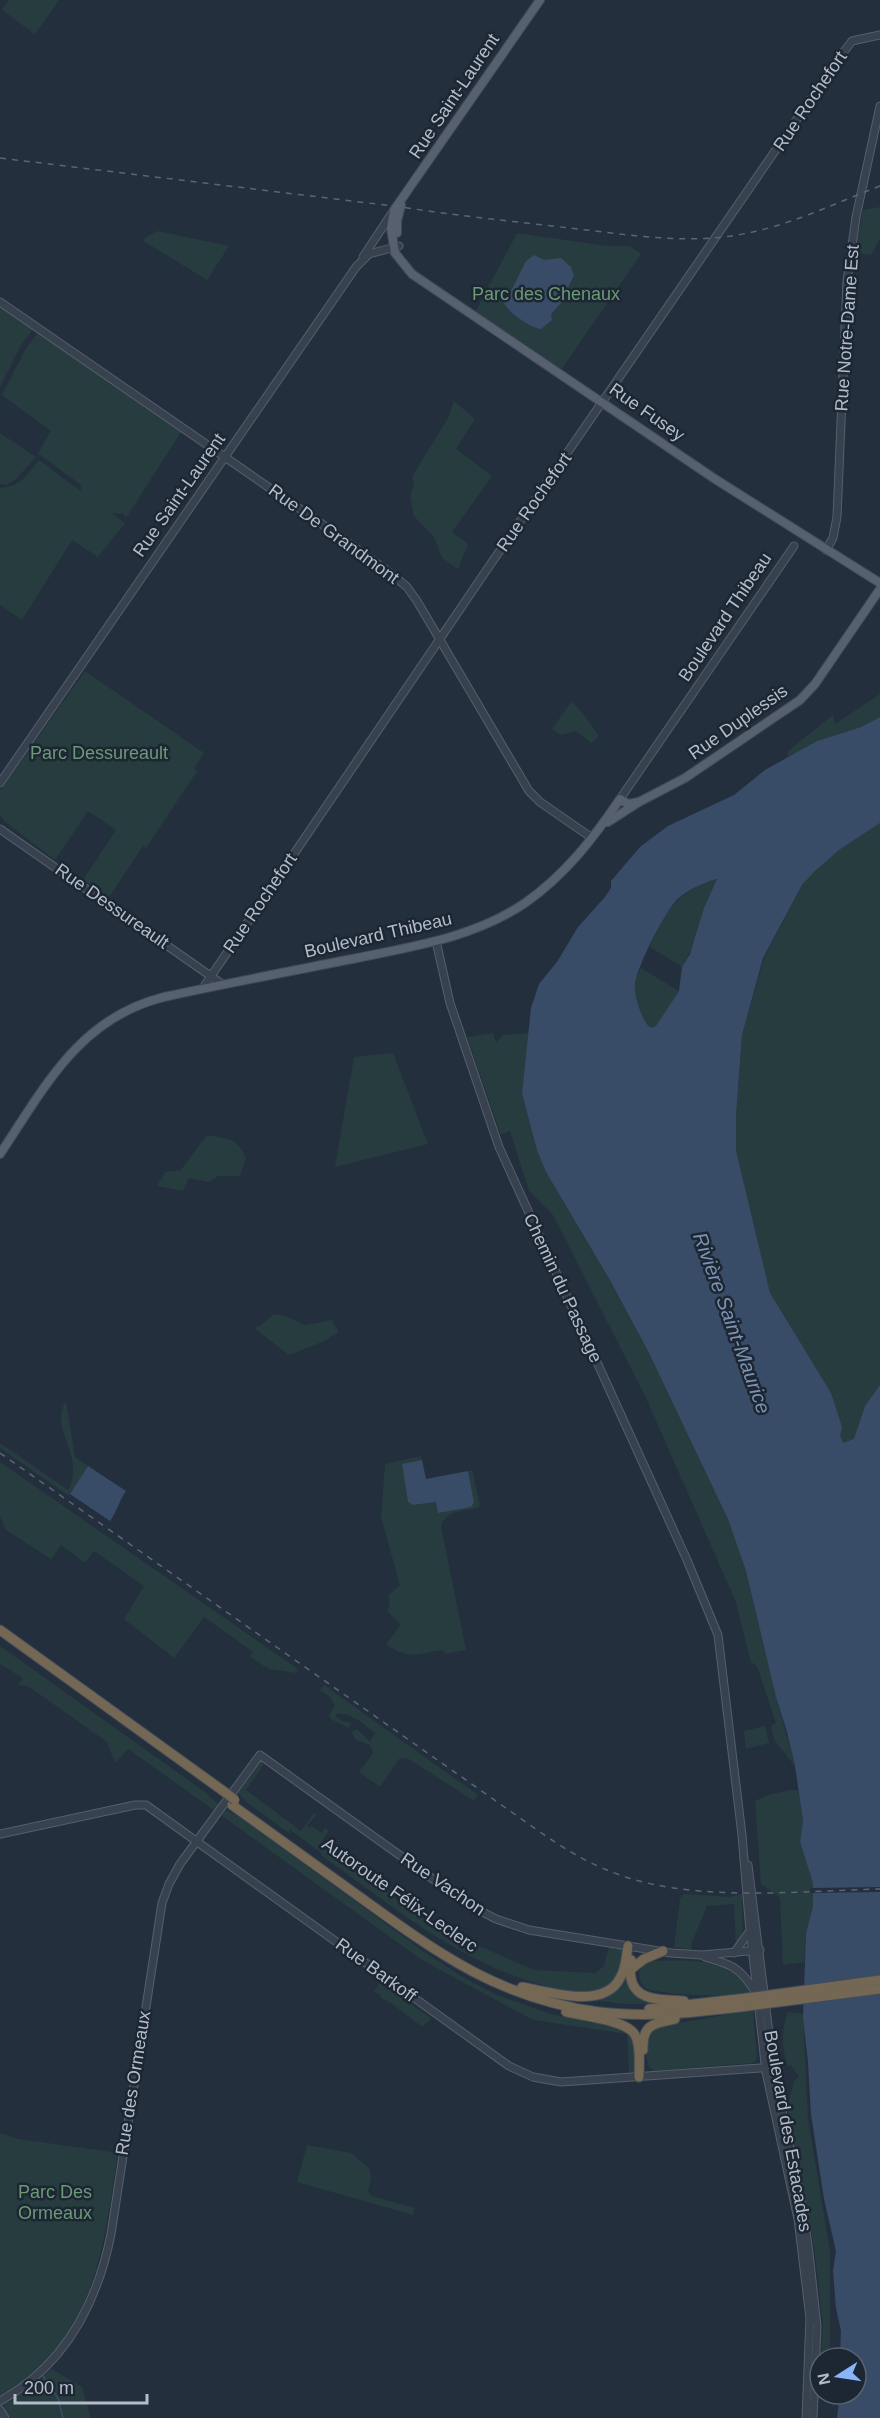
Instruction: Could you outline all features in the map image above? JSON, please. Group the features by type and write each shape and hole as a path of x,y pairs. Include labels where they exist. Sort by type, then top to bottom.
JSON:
{"highway":[{"name":"Autoroute Félix-Leclerc","path":"0,1630 224,1796"},
{"name":"Autoroute Félix-Leclerc","path":"0,1638 441,1948 479,1969 522,1987 566,2000 618,2008 656,2009 880,1989"},
{"name":"Autoroute Félix-Leclerc","path":"233,1802 431,1948 465,1969 499,1985 549,2002 608,2013 667,2015 732,2008 748,2002 880,1980"},
{"path":"631,1946 630,1970 633,1986 646,1997 707,2003"},
{"path":"522,1987 586,1997 604,1994 613,1988 620,1978 631,1946"},
{"path":"630,1970 644,1959 663,1951"},
{"path":"499,1985 557,2009 628,2027 637,2040 642,2077"},
{"path":"642,2077 643,2038 650,2026 732,2008"}],"main road":[{"name":"Rue Saint-Laurent","path":"394,210 540,0"},
{"name":"Rue Fusey","path":"396,246 397,224 403,199"},
{"name":"Rue Fusey","path":"394,210 391,221 396,246 401,260 416,277 715,479 880,583"},
{"name":"Rue Duplessis","path":"601,827 639,802 696,772 804,697 880,589"},
{"path":"620,799 630,804 639,802"},
{"name":"Boulevard Thibeau","path":"0,1154 59,1067 93,1031 118,1015 143,1003 203,988 436,941 489,922 523,904 561,873 601,827 620,799"}],"street":[{"name":"Rue Rochefort","path":"203,988 848,45 855,40 880,35"},
{"name":"Rue Notre-Dame Est","path":"826,550 833,538 837,517 847,278 861,191 880,106"},
{"path":"360,262 394,210"},
{"name":"Rue Saint-Laurent","path":"0,783 360,262 369,254 396,246"},
{"name":"Rue De Grandmont","path":"0,303 332,531 404,585 415,597 531,793 592,838"},
{"name":"Boulevard Thibeau","path":"620,799 794,546"},
{"name":"Rue Dessureault","path":"1,829 222,984"},
{"name":"Chemin du Passage","path":"436,941 448,999 499,1147 715,1625"},
{"name":"Boulevard des Estacades","path":"715,1625 721,1652 743,1845 750,1931 756,1950 757,1993 817,2326 813,2418"},
{"name":"Rue des Ormeaux","path":"0,2401 28,2384 51,2363 81,2320 95,2292 111,2234 159,1914 171,1879 260,1755"},
{"name":"Rue Vachon","path":"260,1755 484,1914 532,1930 663,1951 698,1955 756,1950"},
{"name":"Rue Barkoff","path":"0,1834 142,1804 518,2071 535,2078 561,2082 770,2068"},
{"name":"Boulevard des Estacades","path":"743,1845 750,1874 756,1950 770,2068"},
{"path":"734,1953 750,1931"},
{"path":"698,1955 736,1967 746,1976 757,1993"},
{"name":"Boulevard des Estacades","path":"806,2418 810,2327 809,2278"},
{"path":"0,2410 5,2418"}],"green space":[{"path":"9,0 59,0 35,34 2,10"},
{"path":"880,207 880,238 871,255 855,253 863,210"},
{"path":"157,231 229,246 207,280 142,240"},
{"name":"Parc des Chenaux","path":"517,233 607,246 630,246 641,254 561,370 474,314"},
{"path":"0,300 36,325 20,347 0,387"},
{"path":"40,329 183,429 126,518 123,514 111,513 125,523 98,557 72,540 22,620 0,605 0,488 18,483 39,460 82,492 81,485 38,453 51,431 2,395 25,350"},
{"path":"454,401 475,419 456,449 492,476 452,532 468,544 458,569 442,558 434,537 414,516 410,497 414,483 412,477 448,418"},
{"path":"0,433 36,457 16,479 6,485 0,484"},
{"name":"Parc Dessureault","path":"85,671 204,753 194,768 197,771 146,848 143,846 109,897 83,880 116,830 88,811 55,860 4,821 0,814 0,791"},
{"path":"880,694 880,717 861,727 817,741 788,758 788,751 833,715 835,724"},
{"path":"571,702 582,712 599,736 591,743 576,731 561,735 552,729"},
{"path":"880,823 880,1385 869,1403 851,1462 595,1050 641,968 679,991 665,1013 738,1087 742,1035 764,958 802,885 839,850"},
{"path":"717,879 697,935 682,967 650,947 667,913 675,904 693,888"},
{"path":"493,1033 496,1043 503,1035 529,1033 522,1093 546,1172 611,1282 649,1353 729,1519 746,1571 795,1766 775,1741 771,1726 776,1723 757,1666 751,1662 736,1602 645,1396 553,1215 529,1191 510,1131 501,1135 467,1037"},
{"path":"393,1053 428,1144 335,1167 354,1057"},
{"path":"207,1135 226,1138 239,1146 246,1158 240,1176 218,1176 208,1182 189,1178 183,1191 157,1186 165,1172 181,1170"},
{"path":"274,1314 305,1325 332,1320 339,1332 322,1342 289,1355 254,1328 260,1326"},
{"path":"66,1401 75,1457 88,1466 69,1496 0,1448 0,1443 68,1490 73,1478 73,1466 61,1422"},
{"path":"421,1456 422,1460 402,1464 408,1502 413,1505 437,1502 439,1513 474,1502 468,1471 472,1470 480,1505 478,1508 451,1514 441,1526 466,1650 445,1654 442,1650 407,1654 386,1644 401,1625 387,1611 390,1604 388,1596 400,1585 381,1517 385,1464"},
{"path":"0,1462 298,1669 296,1673 269,1669 250,1657 253,1652 204,1617 174,1658 124,1619 144,1586 94,1551 85,1563 61,1545 51,1559 6,1530 0,1516"},
{"path":"0,1646 205,1792 219,1805 215,1811 128,1749 115,1763 107,1742 28,1686 18,1685 23,1678 0,1664"},
{"path":"324,1685 478,1795 473,1800 407,1758 399,1759 380,1787 359,1772 373,1753 370,1745 355,1739 352,1732 357,1729 370,1742 375,1733 348,1715 338,1713 335,1716 342,1721 352,1723 348,1728 331,1719 329,1715 335,1706 330,1697 320,1690"},
{"path":"765,1726 769,1743 746,1749 744,1731"},
{"path":"261,1762 264,1764 246,1790 301,1831 314,1813 316,1815 307,1826 310,1828 312,1826 322,1833 325,1828 329,1831 320,1844 433,1926 534,1970 595,1973 604,1966 609,1947 614,1947 615,1950 616,1948 622,1949 622,1962 616,1979 604,1990 587,1993 535,1983 470,1956 439,1938 322,1856 320,1852 289,1829 290,1834 249,1804 238,1793"},
{"path":"798,1790 803,1821 800,1842 813,1883 814,1895 806,1933 804,1962 783,1965 780,1898 761,1884 755,1801 768,1795"},
{"path":"226,1810 244,1820 423,1951 466,1979 495,1994 551,2014 627,2030 634,2042 634,2070 629,2073 627,2034 533,2020 422,1960 222,1816"},
{"path":"684,1894 729,1897 742,1894 743,1938 736,1946 734,1904 707,1906 691,1950 674,1947 680,1898"},
{"path":"650,1961 694,1961 728,1966 740,1975 751,1993 697,1995 646,1989 639,1973 642,1966"},
{"path":"624,1976 636,1996 656,2004 625,2004 591,2000"},
{"path":"380,1982 431,2018 422,2027 374,1992"},
{"path":"753,2010 757,2058 753,2063 655,2071 649,2067 646,2054 648,2034 660,2026"},
{"path":"788,2012 803,2014 808,2119 830,2251 830,2346 822,2346 823,2324 814,2247 787,2108 794,2081 799,2076 791,2066 787,2065 784,2052 783,2031"},
{"name":"Parc Des Ormeaux","path":"0,2133 19,2139 118,2153 107,2224 99,2258 89,2290 75,2321 56,2349 32,2374 0,2395"},
{"path":"307,2145 351,2153 370,2169 371,2178 368,2191 371,2196 415,2208 413,2215 297,2182"},
{"path":"52,2369 82,2387 91,2418 11,2418 3,2405 31,2388"}],"water":[{"path":"534,255 544,260 561,258 571,267 574,275 562,302 551,314 552,320 541,329 517,317 501,297 509,295 526,261"},
{"name":"Rivière Saint-Maurice","path":"880,717 880,823 839,850 802,885 763,958 742,1035 736,1114 736,1151 770,1293 831,1393 842,1427 840,1436 843,1443 854,1439 865,1406 880,1385 880,2418 837,2418 838,2406 868,2406 868,2346 840,2346 841,2331 836,2308 833,2271 836,2251 824,2199 811,2114 803,2018 806,1933 813,1906 813,1883 800,1842 803,1821 795,1766 746,1571 728,1519 649,1353 611,1282 546,1172 537,1150 522,1093 531,1008 539,984 557,962 578,927 605,897 611,888 611,881 640,847 668,826 734,795 765,770 817,741 861,727","holes":["717,879 704,908 690,954 682,967 679,991 656,1026 651,1028 641,1014 635,988 637,975 647,951 660,924 674,903 688,891"]},
{"path":"422,1460 426,1479 468,1471 474,1502 471,1507 438,1513 436,1502 413,1505 408,1502 402,1464"},
{"path":"88,1466 126,1491 110,1521 70,1494"}],"pier":[{"path":"880,1887 880,1892 811,1893 810,1888"}],"waterway":[{"path":"43,2376 58,2398 63,2418"}],"railway":[{"path":"0,158 489,219 678,239 717,238 756,231 810,214 880,186"},
{"path":"0,1453 535,1829 594,1864 638,1881 671,1888 741,1893 880,1889"}]}
